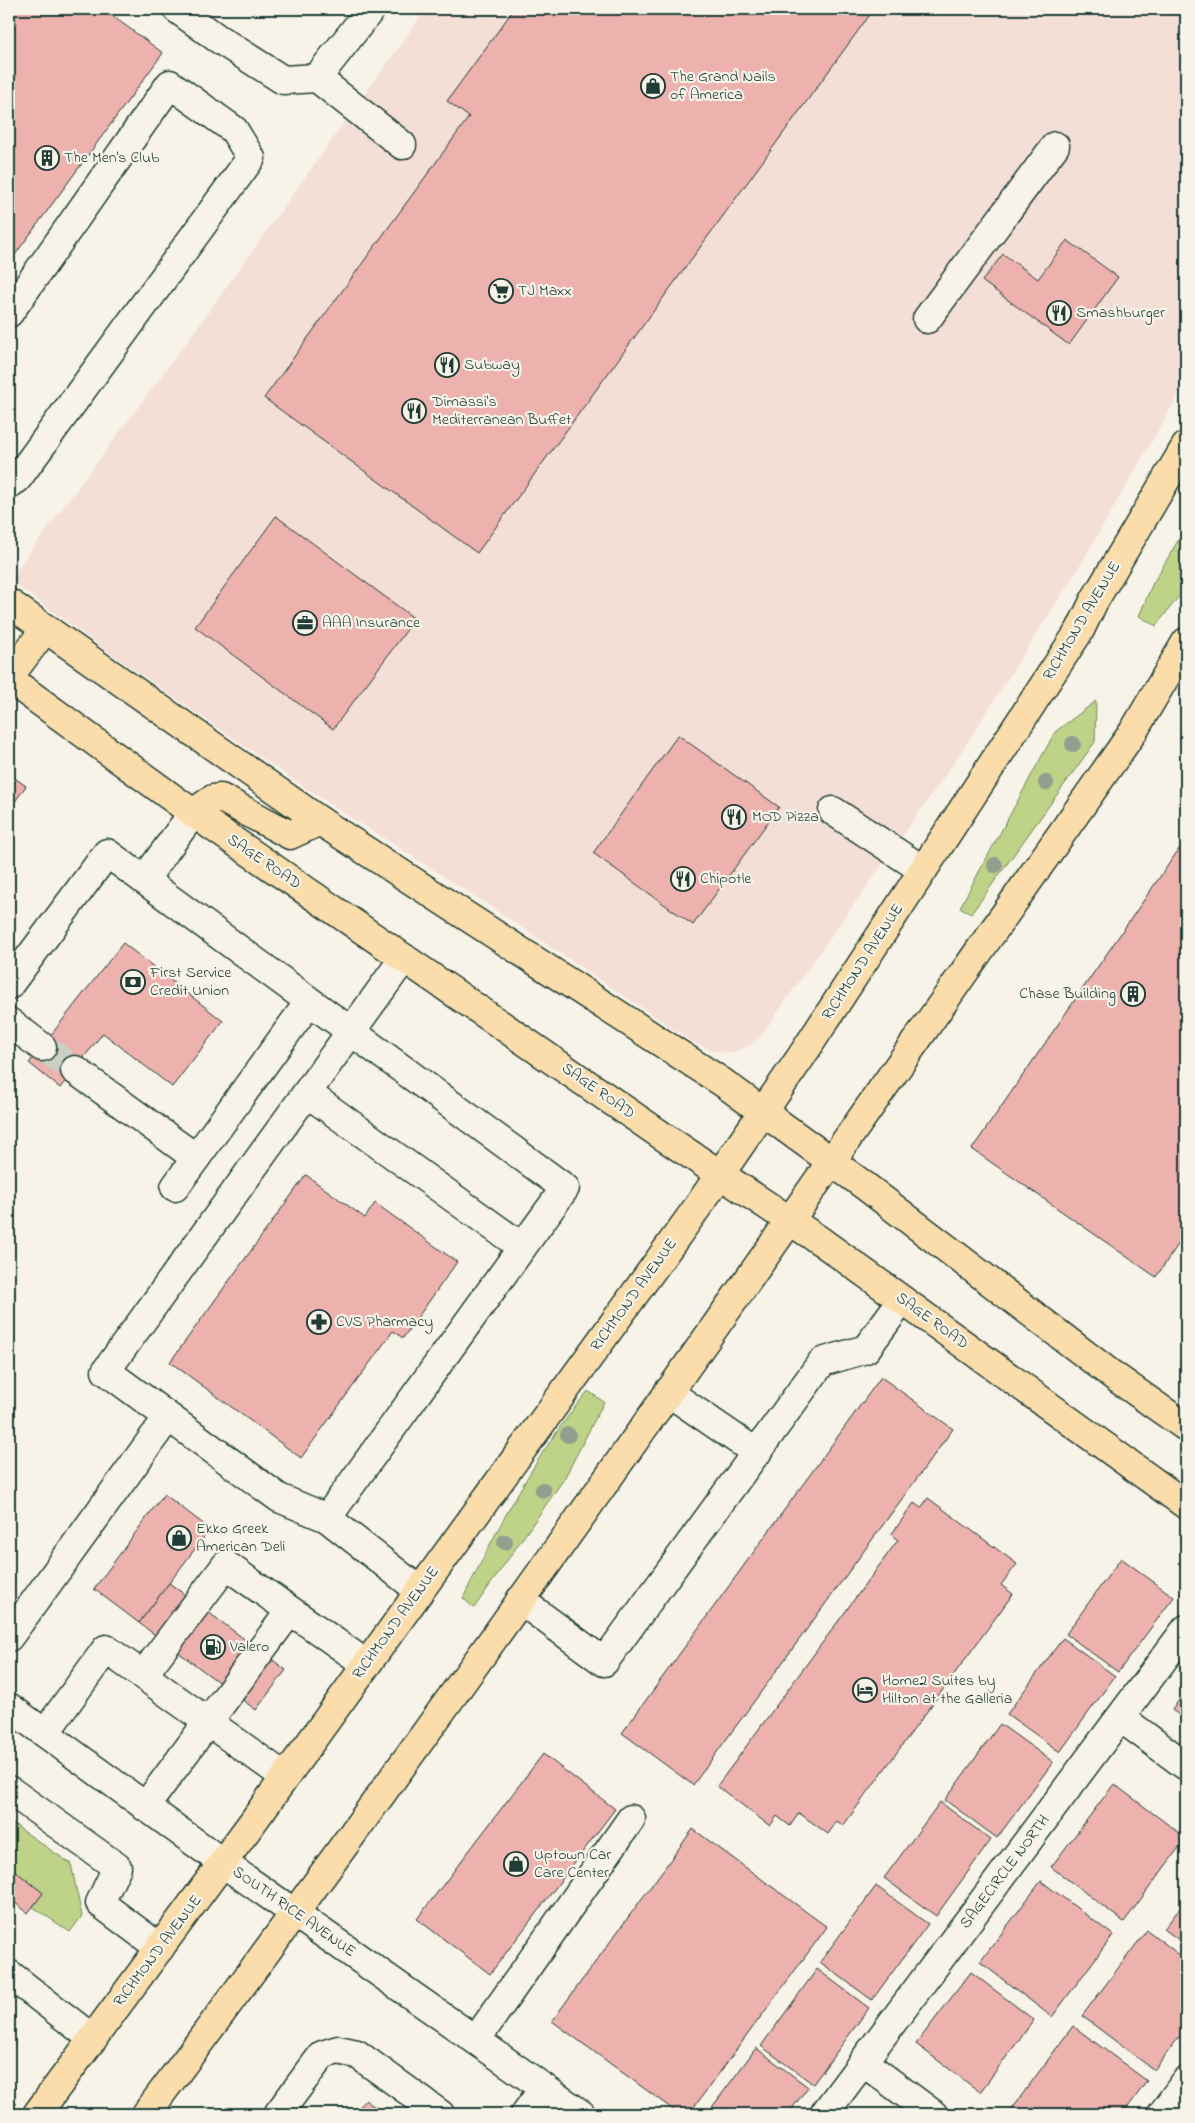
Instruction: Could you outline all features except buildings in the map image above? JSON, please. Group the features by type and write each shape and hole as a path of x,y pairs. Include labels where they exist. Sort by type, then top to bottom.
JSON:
{"main road":[{"name":"RICHMOND AVENUE","path":"37,2114 223,1863 763,1112 1080,630 1094,601 1186,446"},
{"path":"9,603 320,821 714,1077 831,1162 1111,1374 1186,1427"},
{"path":"9,678 45,629"},
{"path":"146,2114 296,1913 831,1162 1133,732 1186,642"},
{"name":"SAGE ROAD","path":"9,678 193,812 720,1174 790,1220 1186,1505"},
{"path":"193,812 213,799 221,798 290,835 320,821"}],"street":[{"path":"177,9 217,38 283,80 317,78 402,145"},
{"path":"317,78 371,9"},
{"path":"9,313 170,84 234,130 251,158 17,479 9,484"},
{"path":"927,319 1055,146"},
{"path":"833,811 923,870"},
{"path":"144,880 193,812"},
{"path":"9,985 107,853 565,1188 327,1518"},
{"path":"404,958 106,1371 279,1498 327,1518 420,1590"},
{"path":"175,1187 310,1002"},
{"path":"9,1022 42,1047"},
{"path":"75,1070 196,1158"},
{"path":"307,1093 522,1247"},
{"path":"520,1600 604,1662 822,1362 866,1349 902,1300"},
{"path":"668,1392 757,1453"},
{"path":"9,1637 168,1417"},
{"path":"143,1675 226,1565 366,1664"},
{"path":"146,1807 290,1610"},
{"name":"SAGECIRCLE NORTH","path":"824,2114 1186,1629"},
{"path":"44,1733 106,1649 285,1777"},
{"name":"SOUTH RICE AVENUE","path":"9,1708 223,1863 581,2114"},
{"path":"1121,1718 1186,1766"},
{"path":"9,1790 117,1867 100,1903 160,1948"},
{"path":"476,2040 631,1819"},
{"path":"9,1974 93,2038"},
{"path":"278,2114 322,2055 338,2050 357,2054 440,2114"},
{"path":"863,2062 933,2114"},
{"path":"1162,2114 1186,2081"},
{"path":"524,2114 544,2088"}],"shaded area":[{"path":"426,9 1186,9 1186,382 1081,564 958,757 760,1037 752,1044 734,1052 714,1051 696,1044 476,897 314,794 111,654 9,580 189,339"}],"green space":[{"path":"1186,527 1186,587 1156,626 1139,616 1152,585"},
{"path":"1096,701 1095,742 971,914 960,907 1055,732"},
{"path":"588,1391 604,1402 564,1479 474,1608 463,1598 490,1544 535,1465"},
{"path":"9,1821 71,1864 82,1916 70,1932 33,1907 43,1893 9,1866"}],"tunnel":[{"path":"42,1047 75,1070"}],"place":[{"name":"The Grand Nails of America","path":"653,86"},
{"name":"The Men's Club","path":"47,158"},
{"name":"TJ Maxx","path":"501,291"},
{"name":"Smashburger","path":"1059,313"},
{"name":"Subway","path":"447,365"},
{"name":"Dimassi's Mediterranean Buffet","path":"414,411"},
{"name":"AAA Insurance","path":"305,623"},
{"name":"MOD Pizza","path":"734,817"},
{"name":"Chipotle","path":"683,879"},
{"name":"First Service Credit Union","path":"133,982"},
{"name":"Chase Building","path":"1133,994"},
{"name":"CVS Pharmacy","path":"319,1322"},
{"name":"Ekko Greek American Deli","path":"179,1538"},
{"name":"Valero","path":"213,1647"},
{"name":"Home2 Suites by Hilton at the Galleria","path":"865,1690"},
{"name":"Uptown Car Care Center","path":"516,1864"}]}
